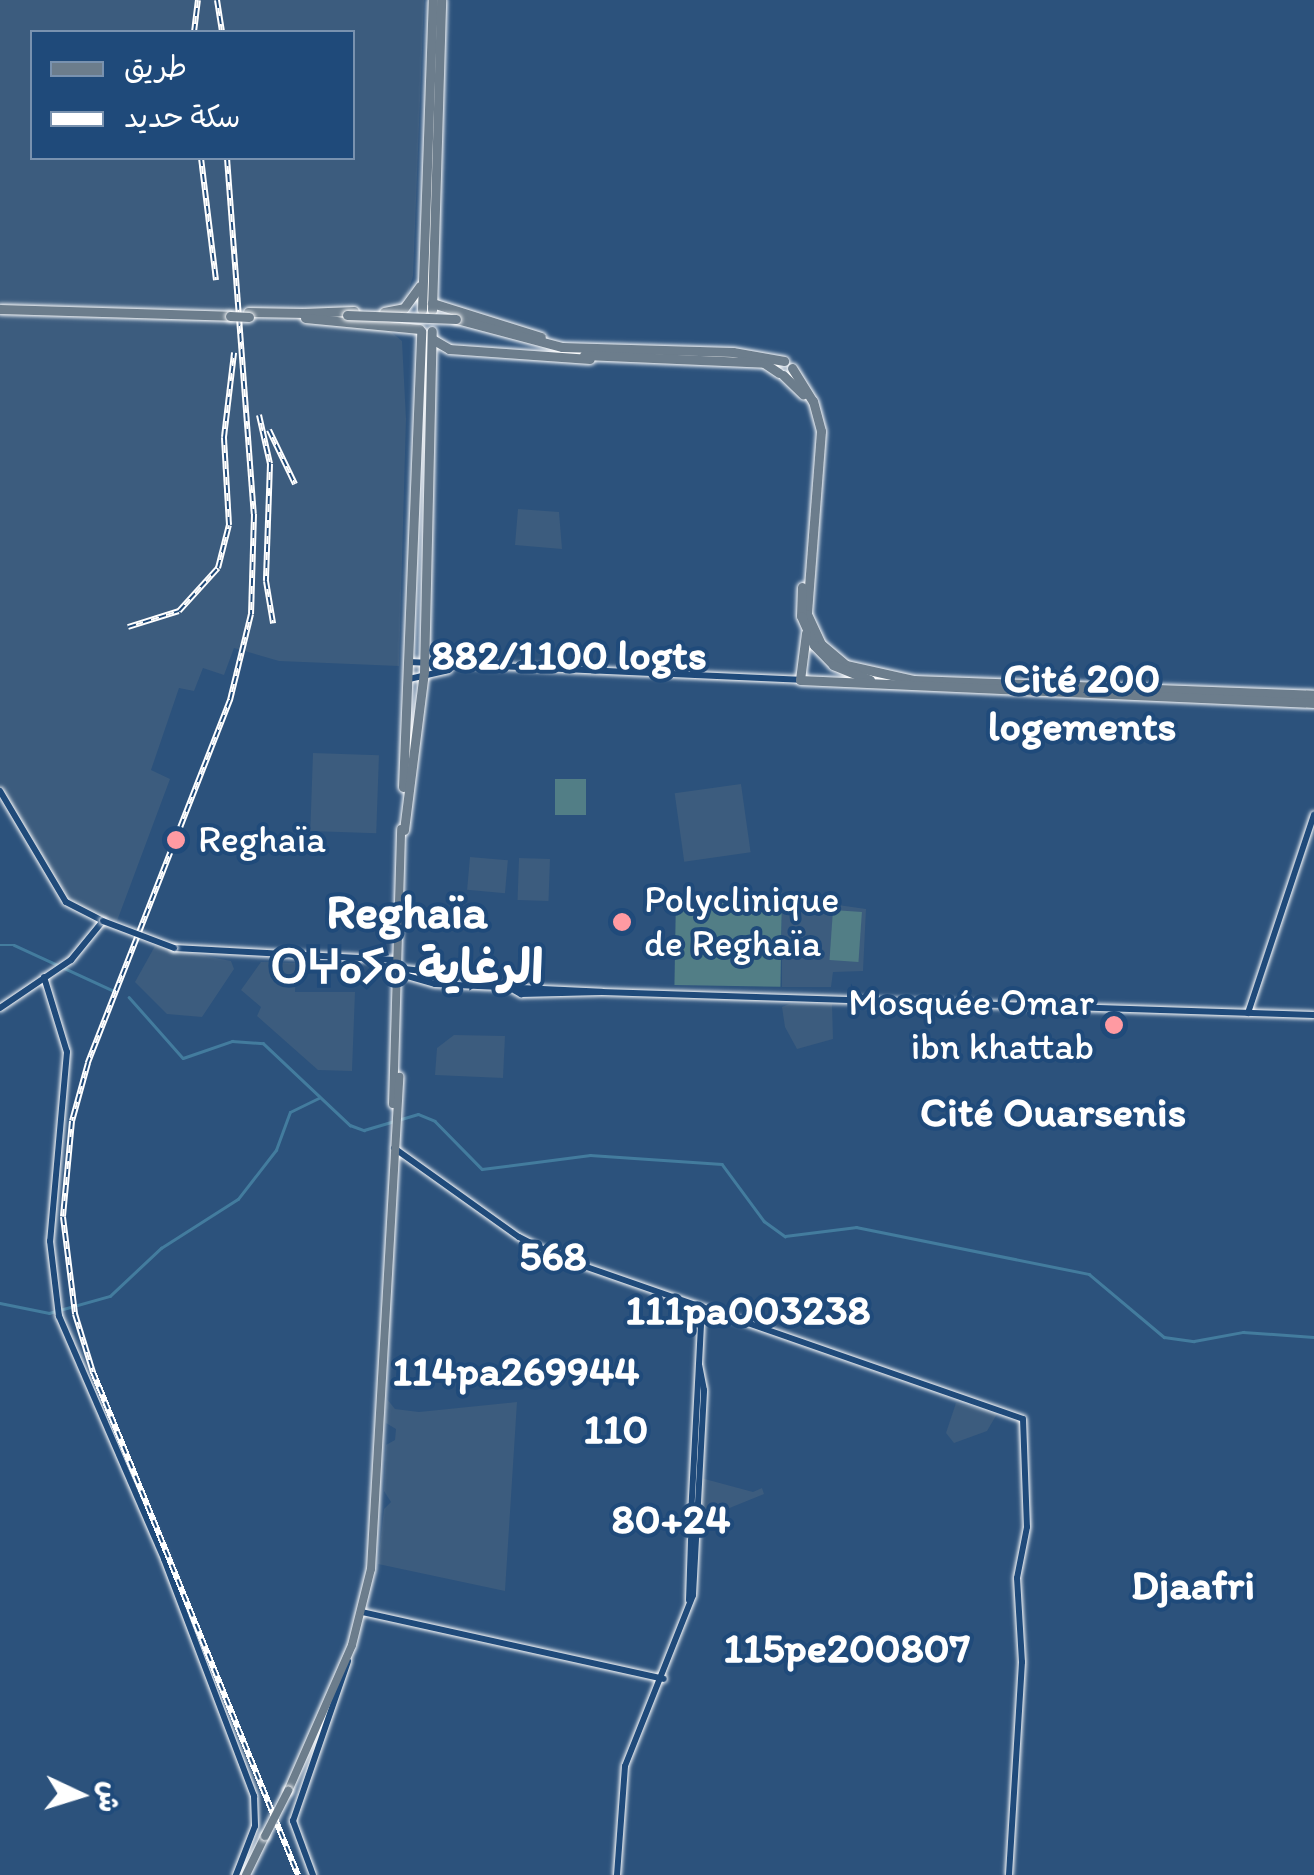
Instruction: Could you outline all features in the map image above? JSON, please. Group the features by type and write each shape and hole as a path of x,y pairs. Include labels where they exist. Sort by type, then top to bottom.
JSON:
{"highway":[{"path":"428,287 424,263 434,0"},
{"path":"413,692 422,678 426,309 441,0"},
{"path":"393,313 414,299 424,263"},
{"path":"0,306 455,322 561,352 764,362 805,397 815,430 800,599 806,633 800,680 1314,703"},
{"path":"426,309 438,322 426,332"},
{"path":"304,316 426,309 618,354"},
{"path":"304,316 426,332 449,349"},
{"path":"401,327 426,356 409,662 413,692 403,830"},
{"path":"426,356 449,349 491,353 733,352 788,364 813,401 821,431 807,614 821,644 846,665 914,680 1314,695"},
{"path":"781,374 788,364"},
{"path":"806,633 833,665 898,686"}],"main road":[{"path":"247,1875 352,1645 362,1612 377,1511 396,1105 403,830"}],"street":[{"path":"409,662 525,670"},
{"path":"409,679 438,670 525,670 800,680"},
{"path":"0,791 57,890 86,915 174,948 397,967 432,982 510,987 521,994 602,992 1314,1016"},
{"path":"1248,1013 1314,816"},
{"path":"86,915 90,934"},
{"path":"0,1008 71,960 104,921"},
{"path":"44,978 68,1052 50,1241 59,1316 164,1559 254,1796 255,1826 236,1875"},
{"path":"394,1148 520,1238 702,1308 1023,1419 1028,1513 1017,1578 1022,1662 1010,1875"},
{"path":"617,1875 624,1771 664,1679 690,1600 702,1308"},
{"path":"362,1612 664,1679"},
{"path":"313,1875 293,1820 352,1645"}],"shaded area":[{"path":"0,0 424,0 413,276 407,296 391,310 390,331 402,341 406,419 399,666 279,661 234,648 224,675 203,668 194,691 179,688 151,770 170,779 117,921 82,910 61,892 0,788"},
{"path":"518,509 559,512 562,549 515,545"},
{"path":"313,753 379,755 376,833 310,831"},
{"path":"741,784 751,852 684,862 675,793"},
{"path":"470,857 508,860 505,893 467,890"},
{"path":"519,858 550,859 549,901 518,900"},
{"path":"782,897 866,909 863,971 833,972 831,987 782,987"},
{"path":"155,946 231,961 234,969 202,1017 167,1014 135,982"},
{"path":"261,962 296,963 295,992 355,992 352,1071 318,1070 257,1016 261,1007 241,990"},
{"path":"832,1004 833,1039 797,1049 785,1027 782,1007"},
{"path":"454,1035 505,1036 503,1078 435,1075 437,1048"},
{"path":"387,1399 395,1409 419,1412 517,1402 505,1591 378,1564 384,1509 391,1502 384,1491 386,1445 395,1440 396,1429 386,1423"},
{"path":"956,1403 997,1414 987,1431 954,1443 946,1433"},
{"path":"701,1478 753,1492 762,1488 764,1494 700,1520"}],"green space":[{"path":"555,779 586,779 586,815 555,815"},
{"path":"676,896 782,898 780,987 674,985"},
{"path":"833,910 862,912 858,962 830,960"}],"waterway":[{"path":"0,945 14,945 114,991"},
{"path":"129,997 183,1058 232,1041 263,1043 350,1125 364,1130 418,1114 435,1121 482,1169 590,1155 722,1164 764,1221 785,1236 856,1227 1089,1274 1164,1337 1194,1341 1243,1332 1314,1337"},
{"path":"0,1303 49,1313 110,1296 161,1248 238,1199 276,1150 290,1112 319,1098"}],"railway":[{"path":"194,30 198,0"},
{"path":"217,0 222,30"},
{"path":"201,160 216,280"},
{"path":"227,160 254,514 251,614 230,700 88,1063 72,1121 63,1217 75,1314 93,1372 298,1875"},
{"path":"128,627 179,611 218,568 229,525 224,437 234,353"},
{"path":"259,415 270,464 266,581 273,623"},
{"path":"269,430 295,484"}],"place":[{"name":"Reghaïa","path":"176,840"},
{"name":"Polyclinique de Reghaïa","path":"622,922"},
{"name":"Mosquée Omar ibn khattab","path":"1114,1025"}],"district":[{"name":"882/1100 logts","path":"569,655"},
{"name":"Cité 200 logements","path":"1082,702"},
{"name":"Reghaïa ⵔⵖⴰⵢⴰ الرغاية","path":"407,938"},
{"name":"Cité Ouarsenis","path":"1053,1112"},
{"name":"568","path":"553,1256"},
{"name":"111pa003238","path":"748,1310"},
{"name":"114pa269944","path":"516,1371"},
{"name":"110","path":"616,1429"},
{"name":"80+24","path":"671,1519"},
{"name":"Djaafri","path":"1193,1585"},
{"name":"115pe200807","path":"847,1648"}]}
